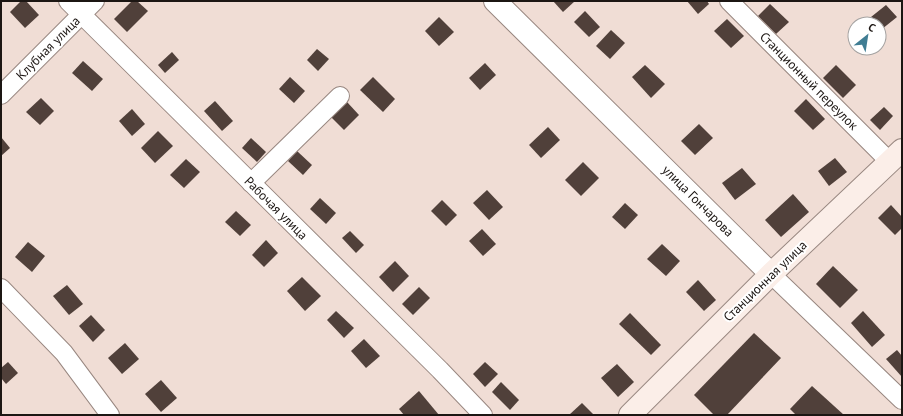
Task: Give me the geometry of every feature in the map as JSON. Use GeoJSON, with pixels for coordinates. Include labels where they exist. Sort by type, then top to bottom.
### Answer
{"type":"FeatureCollection","features":[{"type":"Feature","properties":{"kind":"main road","name":"Станционная улица"},"geometry":{"type":"LineString","coordinates":[[630,415],[772,274],[896,156]]}},
{"type":"Feature","properties":{"kind":"street","name":"Рабочая улица"},"geometry":{"type":"LineString","coordinates":[[68,1],[483,415]]}},
{"type":"Feature","properties":{"kind":"street","name":"Клубная улица"},"geometry":{"type":"LineString","coordinates":[[1,95],[96,1]]}},
{"type":"Feature","properties":{"kind":"street","name":"улица Гончарова"},"geometry":{"type":"LineString","coordinates":[[495,1],[902,400]]}},
{"type":"Feature","properties":{"kind":"street","name":"Станционный переулок"},"geometry":{"type":"LineString","coordinates":[[729,1],[896,156]]}},
{"type":"Feature","properties":{"kind":"street"},"geometry":{"type":"LineString","coordinates":[[251,183],[340,96]]}},
{"type":"Feature","properties":{"kind":"street"},"geometry":{"type":"LineString","coordinates":[[1,288],[64,353],[110,415]]}},
{"type":"Feature","properties":{"kind":"building"},"geometry":{"type":"Polygon","coordinates":[[[21,1],[26,1],[39,15],[25,28],[10,12],[21,1]]]}},
{"type":"Feature","properties":{"kind":"building"},"geometry":{"type":"Polygon","coordinates":[[[132,1],[137,1],[148,11],[127,32],[114,19],[132,1]]]}},
{"type":"Feature","properties":{"kind":"building"},"geometry":{"type":"Polygon","coordinates":[[[553,1],[575,1],[563,12],[553,1]]]}},
{"type":"Feature","properties":{"kind":"building"},"geometry":{"type":"Polygon","coordinates":[[[687,1],[707,1],[709,4],[698,14],[687,1]]]}},
{"type":"Feature","properties":{"kind":"building"},"geometry":{"type":"Polygon","coordinates":[[[770,4],[789,22],[776,34],[758,16],[770,4]]]}},
{"type":"Feature","properties":{"kind":"building"},"geometry":{"type":"Polygon","coordinates":[[[886,5],[897,17],[887,25],[887,16],[872,16],[886,5]]]}},
{"type":"Feature","properties":{"kind":"building"},"geometry":{"type":"Polygon","coordinates":[[[585,11],[600,27],[589,37],[574,22],[585,11]]]}},
{"type":"Feature","properties":{"kind":"building"},"geometry":{"type":"Polygon","coordinates":[[[439,17],[454,32],[439,46],[425,31],[439,17]]]}},
{"type":"Feature","properties":{"kind":"building"},"geometry":{"type":"Polygon","coordinates":[[[727,19],[744,36],[731,48],[714,31],[727,19]]]}},
{"type":"Feature","properties":{"kind":"building"},"geometry":{"type":"Polygon","coordinates":[[[611,30],[625,43],[610,59],[596,46],[611,30]]]}},
{"type":"Feature","properties":{"kind":"building"},"geometry":{"type":"Polygon","coordinates":[[[317,49],[329,59],[318,71],[307,60],[317,49]]]}},
{"type":"Feature","properties":{"kind":"building"},"geometry":{"type":"Polygon","coordinates":[[[172,52],[179,60],[165,73],[158,65],[172,52]]]}},
{"type":"Feature","properties":{"kind":"building"},"geometry":{"type":"Polygon","coordinates":[[[83,61],[103,79],[92,91],[72,73],[83,61]]]}},
{"type":"Feature","properties":{"kind":"building"},"geometry":{"type":"Polygon","coordinates":[[[485,63],[496,75],[480,90],[469,78],[485,63]]]}},
{"type":"Feature","properties":{"kind":"building"},"geometry":{"type":"Polygon","coordinates":[[[645,65],[665,84],[651,98],[632,77],[645,65]]]}},
{"type":"Feature","properties":{"kind":"building"},"geometry":{"type":"Polygon","coordinates":[[[836,65],[856,85],[843,98],[823,78],[836,65]]]}},
{"type":"Feature","properties":{"kind":"building"},"geometry":{"type":"Polygon","coordinates":[[[290,77],[305,91],[294,103],[279,89],[290,77]]]}},
{"type":"Feature","properties":{"kind":"building"},"geometry":{"type":"Polygon","coordinates":[[[373,77],[395,99],[383,112],[360,90],[373,77]]]}},
{"type":"Feature","properties":{"kind":"building"},"geometry":{"type":"Polygon","coordinates":[[[41,98],[54,111],[40,125],[26,112],[41,98]]]}},
{"type":"Feature","properties":{"kind":"building"},"geometry":{"type":"Polygon","coordinates":[[[806,99],[825,119],[813,130],[794,111],[806,99]]]}},
{"type":"Feature","properties":{"kind":"building"},"geometry":{"type":"Polygon","coordinates":[[[215,101],[233,121],[222,131],[204,111],[215,101]]]}},
{"type":"Feature","properties":{"kind":"building"},"geometry":{"type":"Polygon","coordinates":[[[347,102],[359,115],[344,130],[331,117],[347,102]]]}},
{"type":"Feature","properties":{"kind":"building"},"geometry":{"type":"Polygon","coordinates":[[[884,107],[893,116],[880,130],[870,120],[884,107]]]}},
{"type":"Feature","properties":{"kind":"building"},"geometry":{"type":"Polygon","coordinates":[[[132,109],[145,124],[132,136],[119,121],[132,109]]]}},
{"type":"Feature","properties":{"kind":"building"},"geometry":{"type":"Polygon","coordinates":[[[699,124],[713,138],[695,155],[681,141],[699,124]]]}},
{"type":"Feature","properties":{"kind":"building"},"geometry":{"type":"Polygon","coordinates":[[[548,127],[560,140],[541,158],[529,145],[548,127]]]}},
{"type":"Feature","properties":{"kind":"building"},"geometry":{"type":"Polygon","coordinates":[[[158,131],[173,146],[155,163],[141,148],[158,131]]]}},
{"type":"Feature","properties":{"kind":"building"},"geometry":{"type":"Polygon","coordinates":[[[1,137],[10,148],[1,156],[1,137]]]}},
{"type":"Feature","properties":{"kind":"building"},"geometry":{"type":"Polygon","coordinates":[[[251,138],[266,152],[257,162],[242,148],[251,138]]]}},
{"type":"Feature","properties":{"kind":"building"},"geometry":{"type":"Polygon","coordinates":[[[297,151],[312,165],[303,175],[288,161],[297,151]]]}},
{"type":"Feature","properties":{"kind":"building"},"geometry":{"type":"Polygon","coordinates":[[[835,158],[847,172],[829,186],[818,171],[835,158]]]}},
{"type":"Feature","properties":{"kind":"building"},"geometry":{"type":"Polygon","coordinates":[[[186,159],[200,172],[184,188],[170,175],[186,159]]]}},
{"type":"Feature","properties":{"kind":"building"},"geometry":{"type":"Polygon","coordinates":[[[583,162],[599,178],[581,196],[565,180],[583,162]]]}},
{"type":"Feature","properties":{"kind":"building"},"geometry":{"type":"Polygon","coordinates":[[[742,168],[756,184],[735,200],[722,183],[742,168]]]}},
{"type":"Feature","properties":{"kind":"building"},"geometry":{"type":"Polygon","coordinates":[[[487,190],[503,207],[489,220],[473,203],[487,190]]]}},
{"type":"Feature","properties":{"kind":"building"},"geometry":{"type":"Polygon","coordinates":[[[793,194],[809,212],[781,237],[765,220],[793,194]]]}},
{"type":"Feature","properties":{"kind":"building"},"geometry":{"type":"Polygon","coordinates":[[[320,198],[336,213],[326,224],[310,209],[320,198]]]}},
{"type":"Feature","properties":{"kind":"building"},"geometry":{"type":"Polygon","coordinates":[[[442,200],[457,215],[446,226],[431,211],[442,200]]]}},
{"type":"Feature","properties":{"kind":"building"},"geometry":{"type":"Polygon","coordinates":[[[625,203],[638,215],[625,229],[612,217],[625,203]]]}},
{"type":"Feature","properties":{"kind":"building"},"geometry":{"type":"Polygon","coordinates":[[[891,205],[902,217],[902,228],[895,235],[878,218],[891,205]]]}},
{"type":"Feature","properties":{"kind":"building"},"geometry":{"type":"Polygon","coordinates":[[[236,211],[251,225],[240,236],[225,222],[236,211]]]}},
{"type":"Feature","properties":{"kind":"building"},"geometry":{"type":"Polygon","coordinates":[[[482,229],[496,244],[483,256],[469,241],[482,229]]]}},
{"type":"Feature","properties":{"kind":"building"},"geometry":{"type":"Polygon","coordinates":[[[350,231],[364,245],[356,253],[342,238],[350,231]]]}},
{"type":"Feature","properties":{"kind":"building"},"geometry":{"type":"Polygon","coordinates":[[[266,240],[278,253],[264,267],[252,255],[266,240]]]}},
{"type":"Feature","properties":{"kind":"building"},"geometry":{"type":"Polygon","coordinates":[[[28,242],[45,256],[32,272],[15,257],[28,242]]]}},
{"type":"Feature","properties":{"kind":"building"},"geometry":{"type":"Polygon","coordinates":[[[662,244],[680,261],[666,276],[647,259],[662,244]]]}},
{"type":"Feature","properties":{"kind":"building"},"geometry":{"type":"Polygon","coordinates":[[[395,261],[409,276],[393,292],[379,277],[395,261]]]}},
{"type":"Feature","properties":{"kind":"building"},"geometry":{"type":"Polygon","coordinates":[[[833,266],[858,290],[840,308],[816,284],[833,266]]]}},
{"type":"Feature","properties":{"kind":"building"},"geometry":{"type":"Polygon","coordinates":[[[302,277],[321,296],[305,311],[287,291],[302,277]]]}},
{"type":"Feature","properties":{"kind":"building"},"geometry":{"type":"Polygon","coordinates":[[[698,280],[716,300],[704,311],[686,292],[698,280]]]}},
{"type":"Feature","properties":{"kind":"building"},"geometry":{"type":"Polygon","coordinates":[[[67,285],[83,304],[69,315],[53,296],[67,285]]]}},
{"type":"Feature","properties":{"kind":"building"},"geometry":{"type":"Polygon","coordinates":[[[419,287],[430,298],[413,315],[402,304],[419,287]]]}},
{"type":"Feature","properties":{"kind":"building"},"geometry":{"type":"Polygon","coordinates":[[[336,311],[354,328],[344,338],[327,320],[336,311]]]}},
{"type":"Feature","properties":{"kind":"building"},"geometry":{"type":"Polygon","coordinates":[[[863,311],[885,335],[872,347],[851,323],[863,311]]]}},
{"type":"Feature","properties":{"kind":"building"},"geometry":{"type":"Polygon","coordinates":[[[630,313],[661,345],[651,355],[619,324],[630,313]]]}},
{"type":"Feature","properties":{"kind":"building"},"geometry":{"type":"Polygon","coordinates":[[[91,315],[105,330],[93,342],[79,326],[91,315]]]}},
{"type":"Feature","properties":{"kind":"building"},"geometry":{"type":"Polygon","coordinates":[[[754,333],[781,358],[727,415],[714,415],[694,395],[754,333]]]}},
{"type":"Feature","properties":{"kind":"building"},"geometry":{"type":"Polygon","coordinates":[[[364,339],[380,356],[366,368],[351,351],[364,339]]]}},
{"type":"Feature","properties":{"kind":"building"},"geometry":{"type":"Polygon","coordinates":[[[125,343],[139,359],[122,374],[108,358],[125,343]]]}},
{"type":"Feature","properties":{"kind":"building"},"geometry":{"type":"Polygon","coordinates":[[[897,350],[902,356],[902,377],[886,359],[897,350]]]}},
{"type":"Feature","properties":{"kind":"building"},"geometry":{"type":"Polygon","coordinates":[[[8,362],[18,373],[6,384],[1,378],[1,368],[8,362]]]}},
{"type":"Feature","properties":{"kind":"building"},"geometry":{"type":"Polygon","coordinates":[[[485,362],[498,374],[485,387],[473,374],[485,362]]]}},
{"type":"Feature","properties":{"kind":"building"},"geometry":{"type":"Polygon","coordinates":[[[617,364],[634,382],[618,397],[601,378],[617,364]]]}},
{"type":"Feature","properties":{"kind":"building"},"geometry":{"type":"Polygon","coordinates":[[[161,380],[177,398],[161,412],[145,394],[161,380]]]}},
{"type":"Feature","properties":{"kind":"building"},"geometry":{"type":"Polygon","coordinates":[[[501,382],[519,400],[510,410],[492,392],[501,382]]]}},
{"type":"Feature","properties":{"kind":"building"},"geometry":{"type":"Polygon","coordinates":[[[812,386],[844,415],[796,415],[790,409],[812,386]]]}},
{"type":"Feature","properties":{"kind":"building"},"geometry":{"type":"Polygon","coordinates":[[[419,391],[439,415],[404,415],[399,409],[419,391]]]}},
{"type":"Feature","properties":{"kind":"building"},"geometry":{"type":"Polygon","coordinates":[[[582,403],[594,415],[569,415],[582,403]]]}}]}
